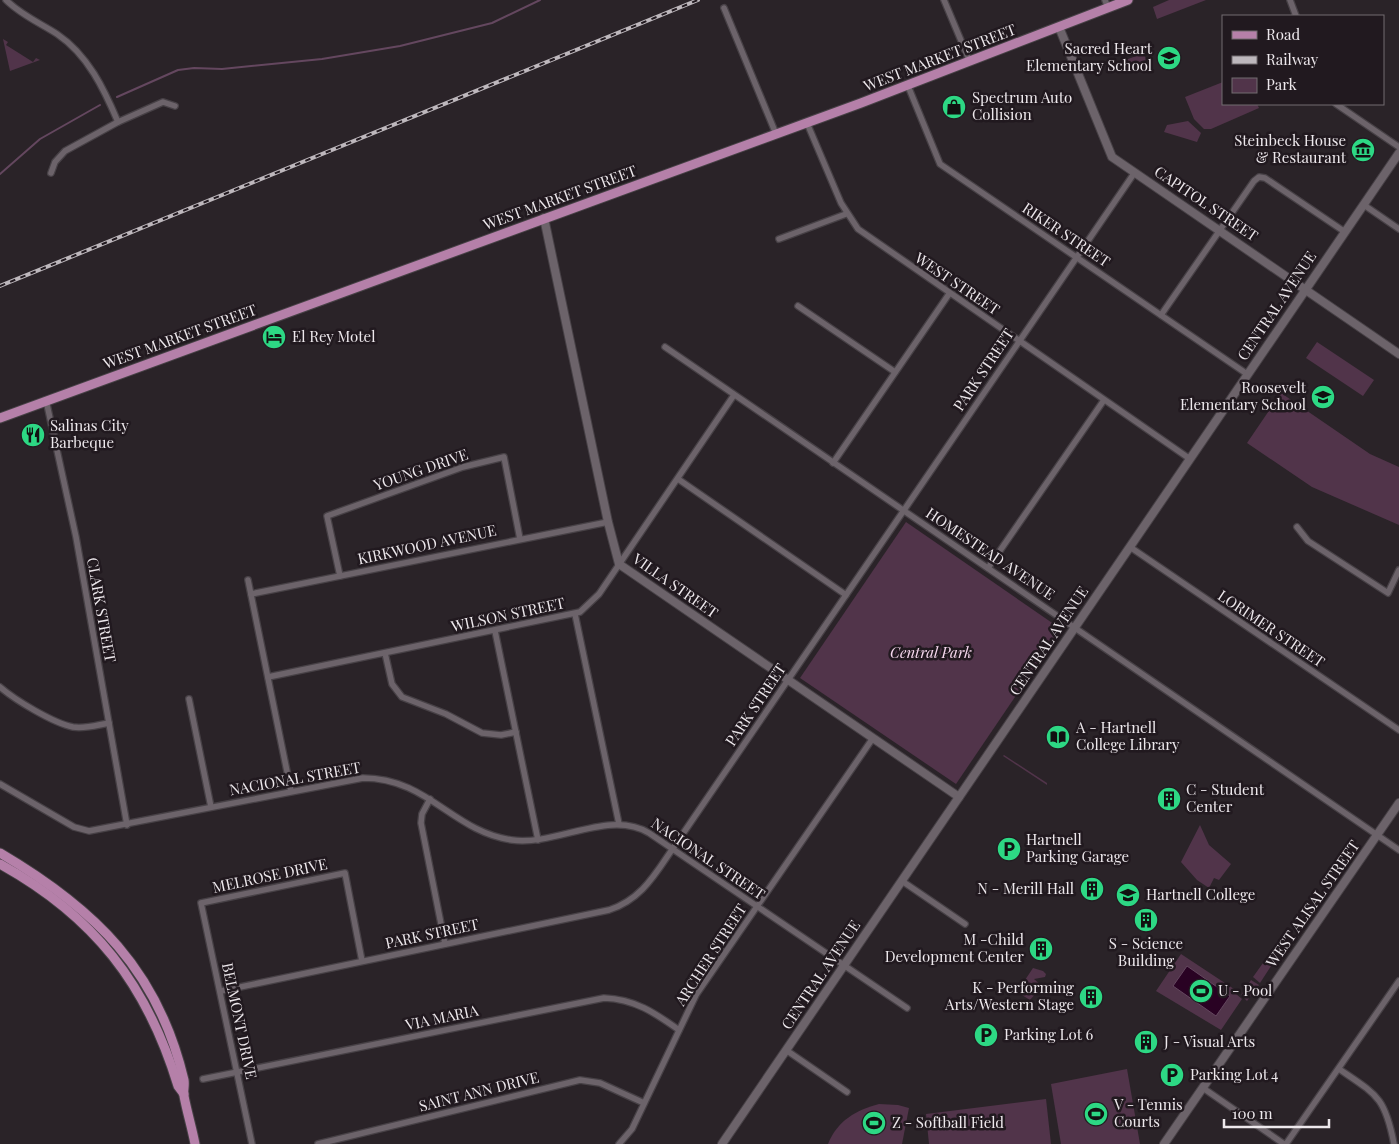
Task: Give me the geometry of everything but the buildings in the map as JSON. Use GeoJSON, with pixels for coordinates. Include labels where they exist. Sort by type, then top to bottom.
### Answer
{"type":"FeatureCollection","features":[{"type":"Feature","properties":{"kind":"main road","name":"WEST MARKET STREET"},"geometry":{"type":"LineString","coordinates":[[0,418],[908,86],[1059,27],[1106,4],[1128,0]]}},
{"type":"Feature","properties":{"kind":"main road"},"geometry":{"type":"LineString","coordinates":[[0,854],[67,896],[107,934],[133,966],[163,1018],[180,1066],[185,1084],[184,1094],[195,1144]]}},
{"type":"Feature","properties":{"kind":"main road"},"geometry":{"type":"LineString","coordinates":[[0,864],[61,903],[89,927],[126,971],[152,1016],[178,1086],[184,1094]]}},
{"type":"Feature","properties":{"kind":"street"},"geometry":{"type":"LineString","coordinates":[[6,0],[20,13],[57,34],[76,50],[97,78],[118,122]]}},
{"type":"Feature","properties":{"kind":"street"},"geometry":{"type":"LineString","coordinates":[[944,0],[970,62]]}},
{"type":"Feature","properties":{"kind":"street"},"geometry":{"type":"LineString","coordinates":[[1290,0],[1296,15]]}},
{"type":"Feature","properties":{"kind":"street"},"geometry":{"type":"LineString","coordinates":[[724,8],[776,134]]}},
{"type":"Feature","properties":{"kind":"street","name":"CAPITOL STREET"},"geometry":{"type":"LineString","coordinates":[[1059,27],[1112,157],[1399,354]]}},
{"type":"Feature","properties":{"kind":"street","name":"RIKER STREET"},"geometry":{"type":"LineString","coordinates":[[908,86],[940,164],[1247,374]]}},
{"type":"Feature","properties":{"kind":"street"},"geometry":{"type":"LineString","coordinates":[[51,173],[55,162],[65,151],[118,122],[163,102],[175,106]]}},
{"type":"Feature","properties":{"kind":"street"},"geometry":{"type":"LineString","coordinates":[[1337,105],[1399,147]]}},
{"type":"Feature","properties":{"kind":"street","name":"WEST STREET"},"geometry":{"type":"LineString","coordinates":[[807,123],[846,214],[868,237],[1190,459]]}},
{"type":"Feature","properties":{"kind":"street","name":"CENTRAL AVENUE"},"geometry":{"type":"LineString","coordinates":[[722,1144],[1399,153]]}},
{"type":"Feature","properties":{"kind":"street","name":"PARK STREET"},"geometry":{"type":"LineString","coordinates":[[220,991],[616,908],[629,902],[644,890],[1135,172]]}},
{"type":"Feature","properties":{"kind":"street"},"geometry":{"type":"LineString","coordinates":[[1161,315],[1254,181],[1259,177],[1265,178],[1345,232]]}},
{"type":"Feature","properties":{"kind":"street"},"geometry":{"type":"LineString","coordinates":[[1364,205],[1399,228]]}},
{"type":"Feature","properties":{"kind":"street"},"geometry":{"type":"LineString","coordinates":[[779,239],[846,214]]}},
{"type":"Feature","properties":{"kind":"street","name":"VILLA STREET"},"geometry":{"type":"LineString","coordinates":[[544,218],[608,522],[619,564],[959,797]]}},
{"type":"Feature","properties":{"kind":"street"},"geometry":{"type":"LineString","coordinates":[[833,463],[949,294]]}},
{"type":"Feature","properties":{"kind":"street"},"geometry":{"type":"LineString","coordinates":[[798,306],[895,372]]}},
{"type":"Feature","properties":{"kind":"street","name":"HOMESTEAD AVENUE"},"geometry":{"type":"LineString","coordinates":[[665,347],[1399,850]]}},
{"type":"Feature","properties":{"kind":"street","name":"WILSON STREET"},"geometry":{"type":"LineString","coordinates":[[268,676],[575,614],[594,600],[734,395]]}},
{"type":"Feature","properties":{"kind":"street","name":"CLARK STREET"},"geometry":{"type":"LineString","coordinates":[[46,400],[76,537],[126,825]]}},
{"type":"Feature","properties":{"kind":"street"},"geometry":{"type":"LineString","coordinates":[[988,568],[1104,400]]}},
{"type":"Feature","properties":{"kind":"street","name":"YOUNG DRIVE"},"geometry":{"type":"LineString","coordinates":[[340,576],[327,516],[463,467],[504,457],[520,539]]}},
{"type":"Feature","properties":{"kind":"street"},"geometry":{"type":"LineString","coordinates":[[678,479],[846,595]]}},
{"type":"Feature","properties":{"kind":"street","name":"KIRKWOOD AVENUE"},"geometry":{"type":"LineString","coordinates":[[251,594],[608,522]]}},
{"type":"Feature","properties":{"kind":"street"},"geometry":{"type":"LineString","coordinates":[[1297,527],[1308,541],[1388,593],[1399,570]]}},
{"type":"Feature","properties":{"kind":"street","name":"LORIMER STREET"},"geometry":{"type":"LineString","coordinates":[[1130,548],[1399,730]]}},
{"type":"Feature","properties":{"kind":"street"},"geometry":{"type":"LineString","coordinates":[[248,580],[291,791]]}},
{"type":"Feature","properties":{"kind":"street"},"geometry":{"type":"LineString","coordinates":[[575,614],[619,824]]}},
{"type":"Feature","properties":{"kind":"street"},"geometry":{"type":"LineString","coordinates":[[495,631],[538,840]]}},
{"type":"Feature","properties":{"kind":"street"},"geometry":{"type":"LineString","coordinates":[[385,653],[392,684],[402,697],[446,714],[482,733],[501,735],[516,732]]}},
{"type":"Feature","properties":{"kind":"street"},"geometry":{"type":"LineString","coordinates":[[0,687],[16,698],[67,725],[86,727],[109,723]]}},
{"type":"Feature","properties":{"kind":"street"},"geometry":{"type":"LineString","coordinates":[[189,699],[211,807]]}},
{"type":"Feature","properties":{"kind":"street","name":"ARCHER STREET"},"geometry":{"type":"LineString","coordinates":[[619,1144],[632,1129],[679,1030],[700,991],[873,738]]}},
{"type":"Feature","properties":{"kind":"street","name":"NACIONAL STREET"},"geometry":{"type":"LineString","coordinates":[[0,784],[80,829],[96,830],[126,825],[350,779],[370,778],[401,784],[488,834],[518,841],[538,840],[619,824],[644,829],[907,1008]]}},
{"type":"Feature","properties":{"kind":"street"},"geometry":{"type":"LineString","coordinates":[[430,799],[422,814],[420,823],[446,944]]}},
{"type":"Feature","properties":{"kind":"street","name":"WEST ALISAL STREET"},"geometry":{"type":"LineString","coordinates":[[1164,1144],[1399,804]]}},
{"type":"Feature","properties":{"kind":"street","name":"MELROSE DRIVE"},"geometry":{"type":"LineString","coordinates":[[201,903],[344,873],[362,961]]}},
{"type":"Feature","properties":{"kind":"street"},"geometry":{"type":"LineString","coordinates":[[902,881],[965,924]]}},
{"type":"Feature","properties":{"kind":"street","name":"BELMONT DRIVE"},"geometry":{"type":"LineString","coordinates":[[201,903],[252,1144]]}},
{"type":"Feature","properties":{"kind":"street"},"geometry":{"type":"LineString","coordinates":[[1204,1088],[1285,1144],[1399,981]]}},
{"type":"Feature","properties":{"kind":"street","name":"VIA MARIA"},"geometry":{"type":"LineString","coordinates":[[203,1079],[604,998],[625,1000],[641,1006],[679,1030]]}},
{"type":"Feature","properties":{"kind":"street"},"geometry":{"type":"LineString","coordinates":[[786,1050],[847,1092]]}},
{"type":"Feature","properties":{"kind":"street"},"geometry":{"type":"LineString","coordinates":[[1339,1069],[1378,1098],[1388,1114],[1394,1144]]}},
{"type":"Feature","properties":{"kind":"street","name":"SAINT ANN DRIVE"},"geometry":{"type":"LineString","coordinates":[[318,1144],[580,1080],[600,1083],[644,1103]]}},
{"type":"Feature","properties":{"kind":"green space"},"geometry":{"type":"Polygon","coordinates":[[[1169,0],[1206,0],[1157,19],[1153,7],[1169,0]]]}},
{"type":"Feature","properties":{"kind":"green space"},"geometry":{"type":"Polygon","coordinates":[[[3,39],[8,42],[6,45],[33,62],[36,58],[40,60],[10,71],[3,39]]]}},
{"type":"Feature","properties":{"kind":"green space"},"geometry":{"type":"Polygon","coordinates":[[[1144,53],[1146,60],[1125,68],[1123,61],[1144,53]]]}},
{"type":"Feature","properties":{"kind":"green space"},"geometry":{"type":"Polygon","coordinates":[[[1222,82],[1222,105],[1258,105],[1259,108],[1211,129],[1204,129],[1194,119],[1185,97],[1222,82]]]}},
{"type":"Feature","properties":{"kind":"green space"},"geometry":{"type":"Polygon","coordinates":[[[1188,121],[1201,133],[1197,142],[1164,132],[1167,125],[1188,121]]]}},
{"type":"Feature","properties":{"kind":"green space"},"geometry":{"type":"Polygon","coordinates":[[[1317,342],[1374,380],[1363,396],[1306,358],[1317,342]]]}},
{"type":"Feature","properties":{"kind":"green space"},"geometry":{"type":"Polygon","coordinates":[[[1281,393],[1370,454],[1399,467],[1399,525],[1312,487],[1247,443],[1281,393]]]}},
{"type":"Feature","properties":{"kind":"green space","name":"Central Park"},"geometry":{"type":"Polygon","coordinates":[[[906,522],[1061,629],[956,784],[800,678],[906,522]]]}},
{"type":"Feature","properties":{"kind":"green space"},"geometry":{"type":"Polygon","coordinates":[[[1003,756],[1047,783],[1047,785],[1003,756]]]}},
{"type":"Feature","properties":{"kind":"green space"},"geometry":{"type":"Polygon","coordinates":[[[1200,825],[1209,845],[1231,864],[1219,880],[1214,878],[1209,888],[1197,880],[1181,862],[1200,825]]]}},
{"type":"Feature","properties":{"kind":"green space"},"geometry":{"type":"Polygon","coordinates":[[[1181,954],[1237,991],[1236,994],[1242,999],[1221,1030],[1156,991],[1181,954]]]}},
{"type":"Feature","properties":{"kind":"green space"},"geometry":{"type":"Polygon","coordinates":[[[1268,956],[1275,960],[1260,983],[1253,977],[1268,956]]]}},
{"type":"Feature","properties":{"kind":"green space"},"geometry":{"type":"Polygon","coordinates":[[[1033,968],[1046,974],[1045,977],[1034,979],[1042,986],[1030,1000],[1017,992],[1033,968]]]}},
{"type":"Feature","properties":{"kind":"green space"},"geometry":{"type":"Polygon","coordinates":[[[1251,980],[1259,985],[1247,1001],[1241,995],[1251,980]]]}},
{"type":"Feature","properties":{"kind":"green space","name":"V - Tennis Courts"},"geometry":{"type":"Polygon","coordinates":[[[1127,1069],[1140,1144],[1061,1144],[1051,1084],[1127,1069]]]}},
{"type":"Feature","properties":{"kind":"green space"},"geometry":{"type":"Polygon","coordinates":[[[1046,1099],[1051,1144],[929,1144],[926,1114],[1046,1099]]]}},
{"type":"Feature","properties":{"kind":"green space","name":"Z - Softball Field"},"geometry":{"type":"Polygon","coordinates":[[[879,1104],[898,1105],[909,1108],[902,1144],[828,1144],[837,1129],[848,1118],[855,1113],[879,1104]]]}},
{"type":"Feature","properties":{"kind":"shaded area","name":"U - Pool"},"geometry":{"type":"Polygon","coordinates":[[[1187,966],[1230,996],[1216,1016],[1173,986],[1187,966]]]}},
{"type":"Feature","properties":{"kind":"waterway"},"geometry":{"type":"LineString","coordinates":[[117,97],[178,70],[194,68],[222,69],[322,59],[400,46],[492,23],[540,0]]}},
{"type":"Feature","properties":{"kind":"waterway"},"geometry":{"type":"LineString","coordinates":[[0,174],[40,139],[100,105]]}},
{"type":"Feature","properties":{"kind":"railway"},"geometry":{"type":"LineString","coordinates":[[0,286],[698,0]]}},
{"type":"Feature","properties":{"kind":"place","name":"Sacred Heart Elementary School"},"geometry":{"type":"Point","coordinates":[1169,58]}},
{"type":"Feature","properties":{"kind":"place","name":"Spectrum Auto Collision"},"geometry":{"type":"Point","coordinates":[954,107]}},
{"type":"Feature","properties":{"kind":"place","name":"Steinbeck House & Restaurant"},"geometry":{"type":"Point","coordinates":[1363,150]}},
{"type":"Feature","properties":{"kind":"place","name":"El Rey Motel"},"geometry":{"type":"Point","coordinates":[274,337]}},
{"type":"Feature","properties":{"kind":"place","name":"Roosevelt Elementary School"},"geometry":{"type":"Point","coordinates":[1323,397]}},
{"type":"Feature","properties":{"kind":"place","name":"Salinas City Barbeque"},"geometry":{"type":"Point","coordinates":[33,435]}},
{"type":"Feature","properties":{"kind":"place","name":"A - Hartnell College Library"},"geometry":{"type":"Point","coordinates":[1058,737]}},
{"type":"Feature","properties":{"kind":"place","name":"C - Student Center"},"geometry":{"type":"Point","coordinates":[1169,799]}},
{"type":"Feature","properties":{"kind":"place","name":"Hartnell Parking Garage"},"geometry":{"type":"Point","coordinates":[1009,849]}},
{"type":"Feature","properties":{"kind":"place","name":"N - Merill Hall"},"geometry":{"type":"Point","coordinates":[1092,889]}},
{"type":"Feature","properties":{"kind":"place","name":"Hartnell College"},"geometry":{"type":"Point","coordinates":[1128,895]}},
{"type":"Feature","properties":{"kind":"place","name":"S - Science Building"},"geometry":{"type":"Point","coordinates":[1146,920]}},
{"type":"Feature","properties":{"kind":"place","name":"M -Child Development Center"},"geometry":{"type":"Point","coordinates":[1041,949]}},
{"type":"Feature","properties":{"kind":"place","name":"U - Pool"},"geometry":{"type":"Point","coordinates":[1201,991]}},
{"type":"Feature","properties":{"kind":"place","name":"K - Performing Arts/Western Stage"},"geometry":{"type":"Point","coordinates":[1091,997]}},
{"type":"Feature","properties":{"kind":"place","name":"Parking Lot 6"},"geometry":{"type":"Point","coordinates":[986,1035]}},
{"type":"Feature","properties":{"kind":"place","name":"J - Visual Arts"},"geometry":{"type":"Point","coordinates":[1146,1042]}},
{"type":"Feature","properties":{"kind":"place","name":"Parking Lot 4"},"geometry":{"type":"Point","coordinates":[1172,1075]}},
{"type":"Feature","properties":{"kind":"place","name":"V - Tennis Courts"},"geometry":{"type":"Point","coordinates":[1096,1114]}},
{"type":"Feature","properties":{"kind":"place","name":"Z - Softball Field"},"geometry":{"type":"Point","coordinates":[874,1123]}}]}
